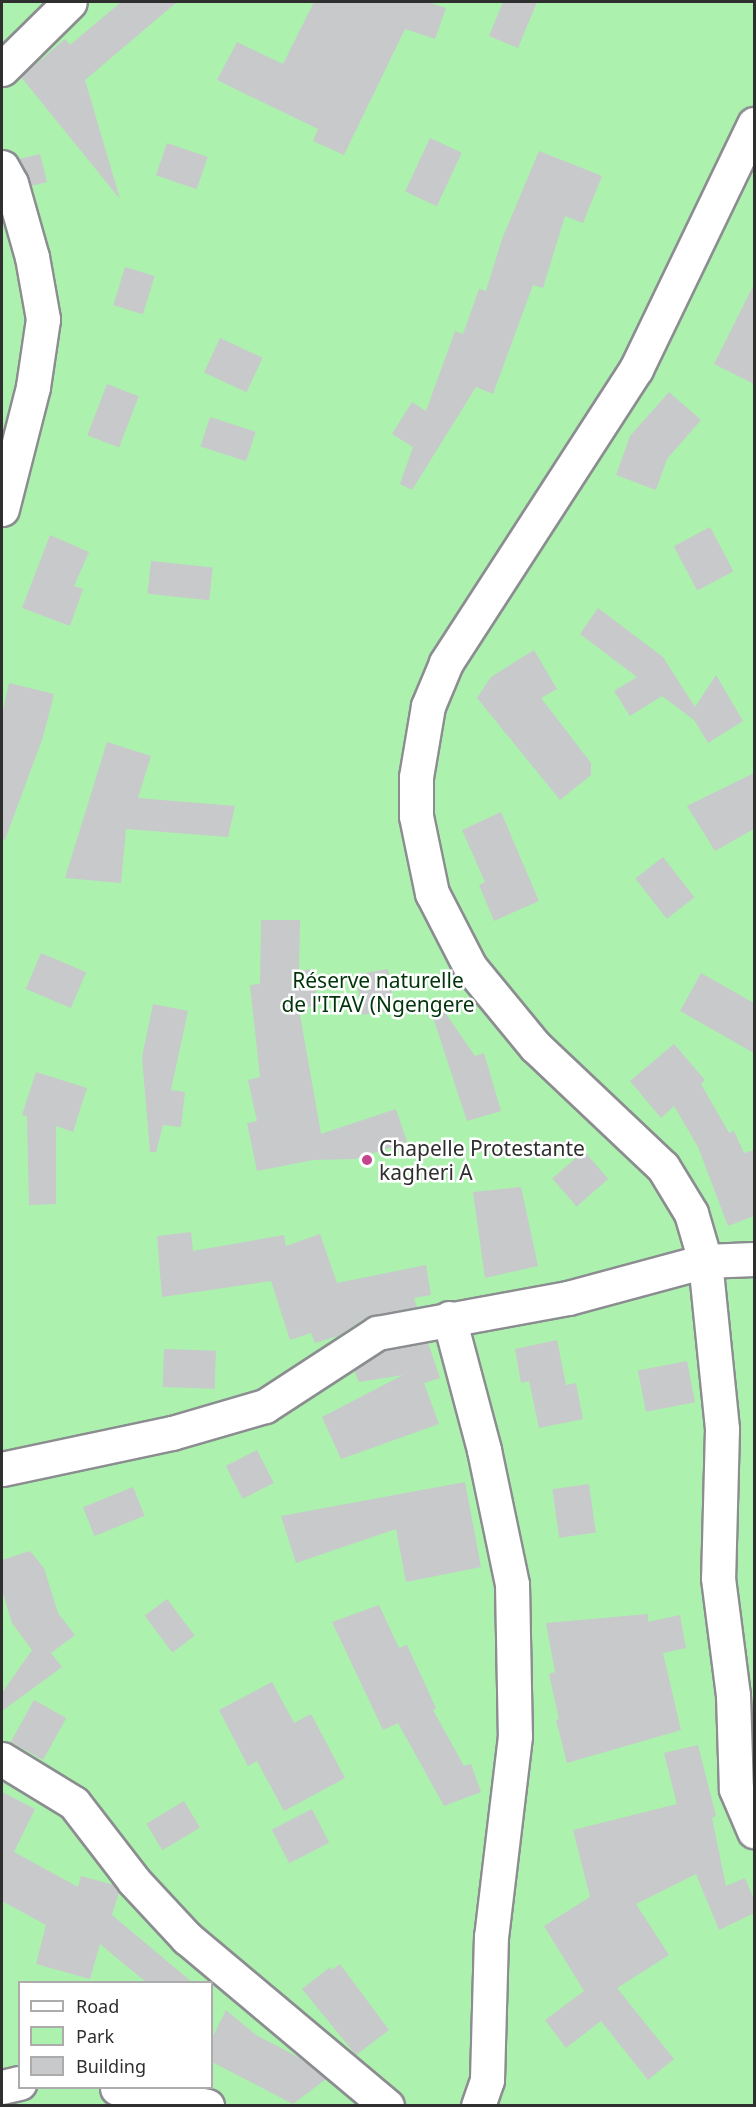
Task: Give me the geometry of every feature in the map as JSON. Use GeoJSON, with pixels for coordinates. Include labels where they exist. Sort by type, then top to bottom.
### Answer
{"type":"FeatureCollection","features":[{"type":"Feature","properties":{"kind":"street"},"geometry":{"type":"LineString","coordinates":[[2,69],[70,2]]}},
{"type":"Feature","properties":{"kind":"street"},"geometry":{"type":"LineString","coordinates":[[754,124],[636,369],[446,663],[428,706],[416,777],[416,816],[432,893],[470,967],[535,1046],[663,1167],[691,1214],[705,1261],[722,1429],[717,1578],[733,1695],[736,1789],[754,1831]]}},
{"type":"Feature","properties":{"kind":"street"},"geometry":{"type":"LineString","coordinates":[[2,167],[11,183],[32,257],[43,319],[33,387],[2,509]]}},
{"type":"Feature","properties":{"kind":"street"},"geometry":{"type":"LineString","coordinates":[[2,1469],[172,1434],[265,1406],[377,1333],[568,1298],[705,1261],[754,1259]]}},
{"type":"Feature","properties":{"kind":"street"},"geometry":{"type":"LineString","coordinates":[[449,1318],[484,1450],[512,1584],[515,1736],[491,1936],[487,2080],[478,2106]]}},
{"type":"Feature","properties":{"kind":"street"},"geometry":{"type":"LineString","coordinates":[[2,1759],[74,1803],[134,1881],[187,1938],[387,2106]]}},
{"type":"Feature","properties":{"kind":"street"},"geometry":{"type":"LineString","coordinates":[[2,2087],[18,2083]]}},
{"type":"Feature","properties":{"kind":"street"},"geometry":{"type":"LineString","coordinates":[[122,2089],[207,2106]]}},
{"type":"Feature","properties":{"kind":"green space","name":"Réserve naturelle de l'ITAV (Ngengere"},"geometry":{"type":"Polygon","coordinates":[[[2,2],[754,2],[754,2105],[2,2106],[2,2]]]}},
{"type":"Feature","properties":{"kind":"building"},"geometry":{"type":"Polygon","coordinates":[[[121,2],[177,2],[85,80],[120,199],[21,77],[65,39],[70,45],[121,2]]]}},
{"type":"Feature","properties":{"kind":"building"},"geometry":{"type":"Polygon","coordinates":[[[314,2],[428,2],[446,8],[435,39],[405,29],[344,155],[313,141],[318,129],[217,80],[237,42],[283,64],[314,2]]]}},
{"type":"Feature","properties":{"kind":"building"},"geometry":{"type":"Polygon","coordinates":[[[503,2],[537,2],[518,48],[489,36],[503,2]]]}},
{"type":"Feature","properties":{"kind":"building"},"geometry":{"type":"Polygon","coordinates":[[[430,138],[462,153],[437,206],[405,191],[430,138]]]}},
{"type":"Feature","properties":{"kind":"building"},"geometry":{"type":"Polygon","coordinates":[[[167,143],[208,157],[197,189],[156,175],[167,143]]]}},
{"type":"Feature","properties":{"kind":"building"},"geometry":{"type":"Polygon","coordinates":[[[539,151],[602,176],[583,223],[565,216],[543,288],[533,285],[493,394],[476,387],[412,490],[400,484],[413,447],[392,434],[412,402],[426,411],[455,331],[463,334],[479,289],[486,291],[502,239],[539,151]]]}},
{"type":"Feature","properties":{"kind":"building"},"geometry":{"type":"Polygon","coordinates":[[[40,154],[47,182],[31,186],[19,159],[40,154]]]}},
{"type":"Feature","properties":{"kind":"building"},"geometry":{"type":"Polygon","coordinates":[[[125,267],[155,276],[143,314],[113,305],[125,267]]]}},
{"type":"Feature","properties":{"kind":"building"},"geometry":{"type":"Polygon","coordinates":[[[754,284],[754,384],[714,364],[754,284]]]}},
{"type":"Feature","properties":{"kind":"building"},"geometry":{"type":"Polygon","coordinates":[[[220,338],[263,358],[247,392],[204,372],[220,338]]]}},
{"type":"Feature","properties":{"kind":"building"},"geometry":{"type":"Polygon","coordinates":[[[107,384],[139,396],[119,448],[87,435],[107,384]]]}},
{"type":"Feature","properties":{"kind":"building"},"geometry":{"type":"Polygon","coordinates":[[[669,392],[701,420],[667,459],[656,490],[616,475],[630,436],[669,392]]]}},
{"type":"Feature","properties":{"kind":"building"},"geometry":{"type":"Polygon","coordinates":[[[210,417],[256,432],[246,461],[200,446],[210,417]]]}},
{"type":"Feature","properties":{"kind":"building"},"geometry":{"type":"Polygon","coordinates":[[[710,527],[733,571],[697,590],[674,546],[710,527]]]}},
{"type":"Feature","properties":{"kind":"building"},"geometry":{"type":"Polygon","coordinates":[[[50,535],[89,552],[74,586],[83,589],[70,626],[22,608],[50,535]]]}},
{"type":"Feature","properties":{"kind":"building"},"geometry":{"type":"Polygon","coordinates":[[[151,561],[213,567],[209,600],[148,594],[151,561]]]}},
{"type":"Feature","properties":{"kind":"building"},"geometry":{"type":"Polygon","coordinates":[[[598,608],[663,657],[695,707],[716,675],[743,721],[708,743],[694,720],[662,696],[630,716],[614,691],[637,677],[580,634],[598,608]]]}},
{"type":"Feature","properties":{"kind":"building"},"geometry":{"type":"Polygon","coordinates":[[[534,650],[557,689],[541,698],[591,763],[591,775],[560,800],[477,698],[491,677],[534,650]]]}},
{"type":"Feature","properties":{"kind":"building"},"geometry":{"type":"Polygon","coordinates":[[[9,683],[54,694],[43,737],[5,840],[2,839],[2,715],[9,683]]]}},
{"type":"Feature","properties":{"kind":"building"},"geometry":{"type":"Polygon","coordinates":[[[107,742],[151,756],[138,798],[235,806],[228,837],[126,829],[121,883],[65,878],[107,742]]]}},
{"type":"Feature","properties":{"kind":"building"},"geometry":{"type":"Polygon","coordinates":[[[754,773],[754,829],[715,851],[687,806],[754,773]]]}},
{"type":"Feature","properties":{"kind":"building"},"geometry":{"type":"Polygon","coordinates":[[[501,812],[539,901],[494,921],[479,885],[485,882],[462,830],[501,812]]]}},
{"type":"Feature","properties":{"kind":"building"},"geometry":{"type":"Polygon","coordinates":[[[663,857],[694,897],[667,919],[635,879],[663,857]]]}},
{"type":"Feature","properties":{"kind":"building"},"geometry":{"type":"Polygon","coordinates":[[[261,920],[300,920],[299,971],[312,969],[318,1005],[299,1009],[321,1134],[396,1109],[407,1142],[355,1159],[313,1160],[257,1171],[247,1123],[257,1121],[248,1080],[260,1077],[250,985],[260,984],[261,920]]]}},
{"type":"Feature","properties":{"kind":"building"},"geometry":{"type":"Polygon","coordinates":[[[41,953],[86,972],[71,1008],[26,989],[41,953]]]}},
{"type":"Feature","properties":{"kind":"building"},"geometry":{"type":"Polygon","coordinates":[[[388,969],[395,1009],[363,1015],[356,975],[388,969]]]}},
{"type":"Feature","properties":{"kind":"building"},"geometry":{"type":"Polygon","coordinates":[[[701,973],[754,1003],[754,1053],[680,1011],[701,973]]]}},
{"type":"Feature","properties":{"kind":"building"},"geometry":{"type":"Polygon","coordinates":[[[435,998],[475,1056],[484,1053],[501,1111],[467,1121],[428,1002],[435,998]]]}},
{"type":"Feature","properties":{"kind":"building"},"geometry":{"type":"Polygon","coordinates":[[[153,1004],[188,1011],[171,1090],[185,1092],[181,1127],[163,1125],[156,1152],[150,1152],[142,1057],[153,1004]]]}},
{"type":"Feature","properties":{"kind":"building"},"geometry":{"type":"Polygon","coordinates":[[[674,1044],[705,1080],[701,1084],[729,1133],[734,1131],[744,1153],[754,1150],[754,1216],[728,1226],[698,1147],[674,1106],[661,1118],[630,1081],[674,1044]]]}},
{"type":"Feature","properties":{"kind":"building"},"geometry":{"type":"Polygon","coordinates":[[[36,1072],[87,1088],[73,1132],[56,1126],[56,1204],[29,1205],[27,1116],[22,1115],[36,1072]]]}},
{"type":"Feature","properties":{"kind":"building"},"geometry":{"type":"Polygon","coordinates":[[[584,1151],[608,1179],[577,1206],[552,1179],[584,1151]]]}},
{"type":"Feature","properties":{"kind":"building"},"geometry":{"type":"Polygon","coordinates":[[[521,1187],[538,1266],[485,1278],[473,1192],[521,1187]]]}},
{"type":"Feature","properties":{"kind":"building"},"geometry":{"type":"Polygon","coordinates":[[[191,1232],[193,1251],[284,1235],[286,1246],[320,1234],[337,1283],[426,1265],[431,1295],[414,1298],[417,1307],[367,1317],[338,1336],[315,1343],[311,1333],[290,1340],[271,1281],[162,1297],[157,1236],[191,1232]]]}},
{"type":"Feature","properties":{"kind":"building"},"geometry":{"type":"Polygon","coordinates":[[[557,1340],[566,1385],[576,1383],[583,1419],[539,1428],[529,1381],[521,1383],[515,1349],[557,1340]]]}},
{"type":"Feature","properties":{"kind":"building"},"geometry":{"type":"Polygon","coordinates":[[[428,1343],[440,1378],[424,1383],[439,1424],[341,1459],[322,1417],[403,1375],[359,1382],[354,1370],[384,1351],[428,1343]]]}},
{"type":"Feature","properties":{"kind":"building"},"geometry":{"type":"Polygon","coordinates":[[[164,1349],[216,1351],[215,1389],[163,1387],[164,1349]]]}},
{"type":"Feature","properties":{"kind":"building"},"geometry":{"type":"Polygon","coordinates":[[[687,1361],[695,1402],[646,1412],[638,1371],[687,1361]]]}},
{"type":"Feature","properties":{"kind":"building"},"geometry":{"type":"Polygon","coordinates":[[[257,1450],[274,1483],[243,1499],[226,1466],[257,1450]]]}},
{"type":"Feature","properties":{"kind":"building"},"geometry":{"type":"Polygon","coordinates":[[[465,1482],[481,1567],[406,1582],[396,1529],[296,1563],[281,1516],[465,1482]]]}},
{"type":"Feature","properties":{"kind":"building"},"geometry":{"type":"Polygon","coordinates":[[[589,1484],[596,1533],[559,1538],[552,1489],[589,1484]]]}},
{"type":"Feature","properties":{"kind":"building"},"geometry":{"type":"Polygon","coordinates":[[[133,1487],[145,1516],[95,1536],[83,1507],[133,1487]]]}},
{"type":"Feature","properties":{"kind":"building"},"geometry":{"type":"Polygon","coordinates":[[[30,1551],[44,1568],[58,1613],[75,1635],[51,1653],[62,1667],[2,1711],[2,1693],[32,1650],[12,1623],[2,1590],[2,1560],[30,1551]]]}},
{"type":"Feature","properties":{"kind":"building"},"geometry":{"type":"Polygon","coordinates":[[[167,1599],[195,1636],[172,1653],[145,1616],[167,1599]]]}},
{"type":"Feature","properties":{"kind":"building"},"geometry":{"type":"Polygon","coordinates":[[[379,1605],[399,1648],[407,1645],[436,1708],[433,1710],[464,1766],[471,1764],[481,1792],[444,1806],[398,1723],[383,1730],[332,1622],[379,1605]]]}},
{"type":"Feature","properties":{"kind":"building"},"geometry":{"type":"Polygon","coordinates":[[[648,1614],[648,1622],[680,1615],[686,1648],[663,1653],[681,1730],[567,1763],[556,1720],[559,1719],[549,1674],[555,1672],[546,1623],[648,1614]]]}},
{"type":"Feature","properties":{"kind":"building"},"geometry":{"type":"Polygon","coordinates":[[[272,1682],[294,1723],[311,1714],[345,1778],[284,1811],[257,1761],[248,1766],[219,1710],[272,1682]]]}},
{"type":"Feature","properties":{"kind":"building"},"geometry":{"type":"Polygon","coordinates":[[[34,1700],[66,1718],[43,1760],[11,1742],[34,1700]]]}},
{"type":"Feature","properties":{"kind":"building"},"geometry":{"type":"Polygon","coordinates":[[[698,1745],[716,1816],[712,1818],[726,1886],[745,1878],[754,1899],[754,1913],[719,1930],[696,1874],[636,1904],[669,1955],[617,1988],[674,2059],[648,2080],[601,2021],[566,2048],[545,2020],[584,1991],[544,1926],[590,1897],[573,1830],[677,1804],[664,1753],[698,1745]]]}},
{"type":"Feature","properties":{"kind":"building"},"geometry":{"type":"Polygon","coordinates":[[[2,1792],[35,1809],[14,1852],[78,1887],[81,1876],[114,1885],[119,1892],[112,1915],[191,1981],[145,1981],[100,1944],[90,1979],[36,1964],[46,1925],[2,1901],[2,1792]]]}},
{"type":"Feature","properties":{"kind":"building"},"geometry":{"type":"Polygon","coordinates":[[[184,1801],[200,1828],[162,1850],[146,1824],[184,1801]]]}},
{"type":"Feature","properties":{"kind":"building"},"geometry":{"type":"Polygon","coordinates":[[[312,1809],[329,1843],[289,1863],[272,1829],[312,1809]]]}},
{"type":"Feature","properties":{"kind":"building"},"geometry":{"type":"Polygon","coordinates":[[[340,1964],[389,2030],[356,2055],[302,1989],[330,1967],[332,1970],[340,1964]]]}},
{"type":"Feature","properties":{"kind":"building"},"geometry":{"type":"Polygon","coordinates":[[[226,2010],[256,2035],[300,2058],[326,2079],[293,2104],[213,2063],[213,2036],[226,2010]]]}},
{"type":"Feature","properties":{"kind":"place","name":"Chapelle Protestante kagheri A"},"geometry":{"type":"Point","coordinates":[367,1160]}}]}
